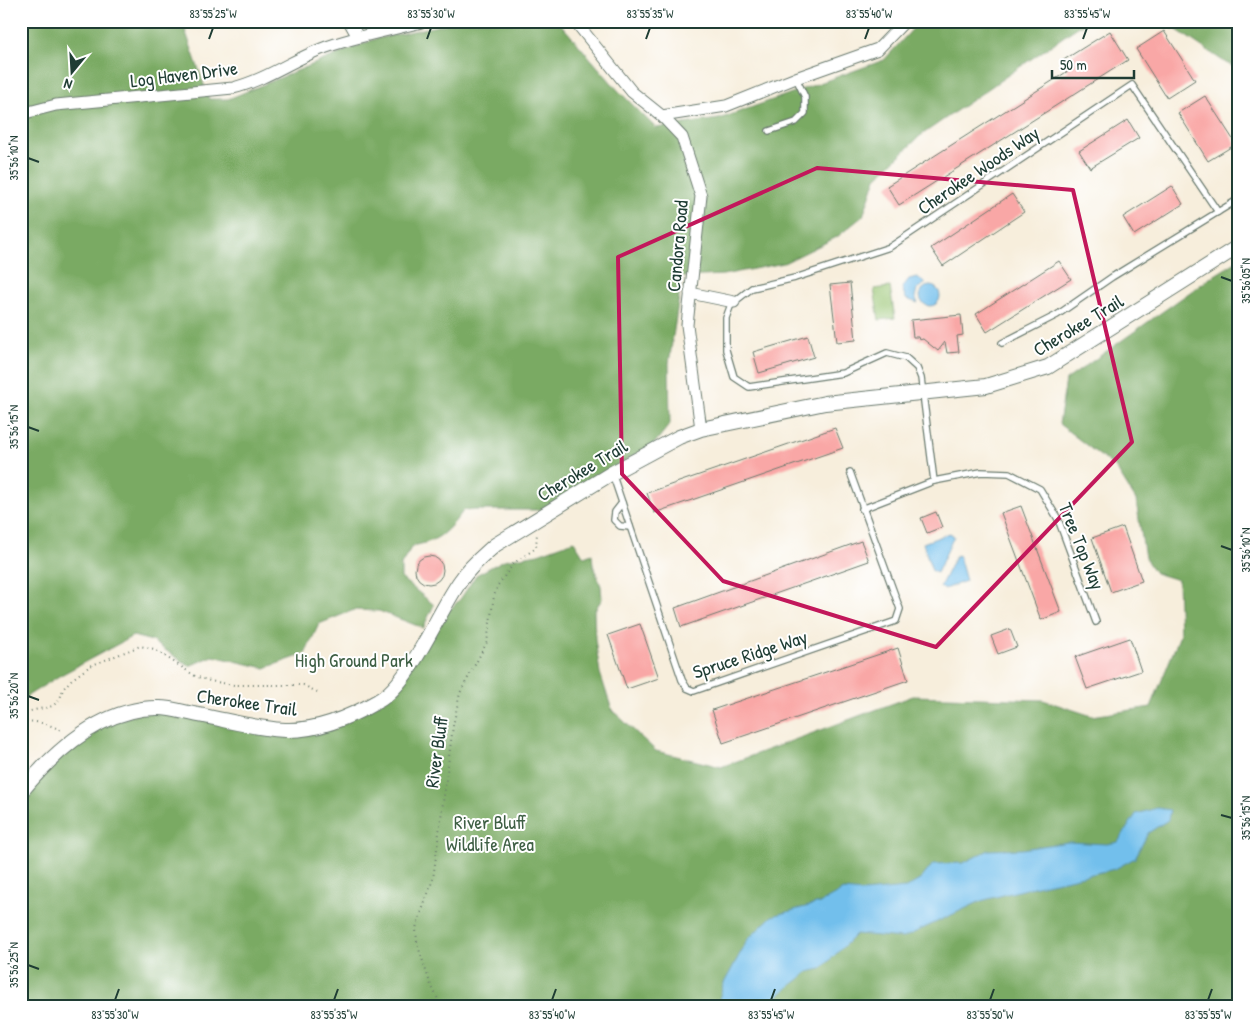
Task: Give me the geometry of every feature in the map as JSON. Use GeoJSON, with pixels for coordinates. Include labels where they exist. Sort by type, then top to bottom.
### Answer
{"type":"FeatureCollection","features":[{"type":"Feature","properties":{"kind":"street"},"geometry":{"type":"LineString","coordinates":[[350,21],[358,38]]}},
{"type":"Feature","properties":{"kind":"street","name":"Log Haven Drive"},"geometry":{"type":"LineString","coordinates":[[21,114],[56,105],[233,88],[252,83],[320,49],[372,33],[426,21]]}},
{"type":"Feature","properties":{"kind":"street"},"geometry":{"type":"LineString","coordinates":[[662,116],[726,106],[796,78],[878,49],[905,21]]}},
{"type":"Feature","properties":{"kind":"street","name":"Candora Road"},"geometry":{"type":"LineString","coordinates":[[580,22],[632,92],[662,116],[682,137],[701,196],[687,325],[701,429]]}},
{"type":"Feature","properties":{"kind":"street","name":"Cherokee Trail"},"geometry":{"type":"LineString","coordinates":[[21,792],[50,759],[90,728],[133,712],[159,708],[288,730],[315,728],[329,724],[379,701],[398,683],[460,580],[471,567],[496,545],[612,473],[679,436],[701,429],[815,405],[986,386],[1048,367],[1239,246]]}},
{"type":"Feature","properties":{"kind":"street"},"geometry":{"type":"LineString","coordinates":[[690,294],[734,302]]}},
{"type":"Feature","properties":{"kind":"lane"},"geometry":{"type":"LineString","coordinates":[[770,131],[796,122],[804,113],[804,97],[796,78]]}},
{"type":"Feature","properties":{"kind":"lane","name":"Cherokee Woods Way"},"geometry":{"type":"LineString","coordinates":[[734,302],[752,288],[795,278],[890,247],[1132,85],[1218,212]]}},
{"type":"Feature","properties":{"kind":"lane"},"geometry":{"type":"LineString","coordinates":[[1002,343],[1057,315],[1112,277],[1239,199]]}},
{"type":"Feature","properties":{"kind":"lane"},"geometry":{"type":"LineString","coordinates":[[734,302],[726,318],[726,350],[734,377],[749,387],[843,373],[887,354],[906,358],[917,368],[923,392],[934,481]]}},
{"type":"Feature","properties":{"kind":"lane"},"geometry":{"type":"LineString","coordinates":[[850,472],[862,509]]}},
{"type":"Feature","properties":{"kind":"lane","name":"Tree Top Way"},"geometry":{"type":"LineString","coordinates":[[862,509],[934,481],[981,472],[1009,473],[1040,489],[1058,519],[1096,622]]}},
{"type":"Feature","properties":{"kind":"lane","name":"Spruce Ridge Way"},"geometry":{"type":"LineString","coordinates":[[612,473],[682,680],[687,688],[694,691],[896,621],[900,609],[862,509]]}},
{"type":"Feature","properties":{"kind":"lane"},"geometry":{"type":"LineString","coordinates":[[622,503],[615,512],[614,520],[620,526],[630,528]]}},
{"type":"Feature","properties":{"kind":"path","name":"River Bluff"},"geometry":{"type":"LineString","coordinates":[[442,1007],[430,983],[416,943],[416,928],[433,879],[453,726],[460,693],[486,642],[498,584],[514,563],[536,548],[538,518]]}},
{"type":"Feature","properties":{"kind":"path"},"geometry":{"type":"LineString","coordinates":[[21,713],[53,706],[60,699],[64,688],[71,680],[90,666],[140,646],[154,649],[195,676],[210,681],[234,685],[303,685],[317,692]]}},
{"type":"Feature","properties":{"kind":"path"},"geometry":{"type":"LineString","coordinates":[[21,722],[36,721],[53,725],[66,733]]}},
{"type":"Feature","properties":{"kind":"highlighted area"},"geometry":{"type":"Polygon","coordinates":[[[817,168],[1073,190],[1132,442],[936,647],[723,581],[622,474],[618,257],[817,168]]]}},
{"type":"Feature","properties":{"kind":"green space"},"geometry":{"type":"Polygon","coordinates":[[[21,21],[182,21],[209,99],[228,99],[375,39],[461,21],[558,21],[617,89],[656,128],[719,119],[884,60],[920,21],[1091,21],[1079,26],[920,136],[876,178],[863,216],[837,237],[784,263],[723,275],[682,277],[669,363],[670,424],[654,444],[539,510],[464,510],[442,534],[430,541],[412,546],[401,565],[401,578],[434,605],[423,628],[379,611],[354,610],[319,624],[305,654],[265,668],[213,656],[189,666],[152,641],[133,636],[59,676],[21,700],[21,21]]]}},
{"type":"Feature","properties":{"kind":"green space"},"geometry":{"type":"Polygon","coordinates":[[[1150,21],[1239,21],[1239,69],[1226,63],[1177,30],[1150,21]]]}},
{"type":"Feature","properties":{"kind":"green space","name":"River Bluff Wildlife Area"},"geometry":{"type":"Polygon","coordinates":[[[1239,260],[1239,1007],[21,1007],[21,792],[90,728],[159,708],[288,730],[379,701],[430,630],[461,598],[476,575],[504,560],[538,554],[574,541],[584,557],[592,554],[593,565],[601,586],[602,599],[594,611],[595,639],[600,673],[612,710],[656,751],[721,767],[913,696],[1043,700],[1092,716],[1151,707],[1180,635],[1178,580],[1155,573],[1145,558],[1136,500],[1116,468],[1059,424],[1066,380],[1210,278],[1239,260]]]}},
{"type":"Feature","properties":{"kind":"green space"},"geometry":{"type":"Polygon","coordinates":[[[890,287],[895,318],[879,320],[874,289],[890,287]]]}},
{"type":"Feature","properties":{"kind":"water"},"geometry":{"type":"Polygon","coordinates":[[[917,277],[926,283],[917,289],[915,297],[918,303],[906,299],[902,288],[909,279],[917,277]]]}},
{"type":"Feature","properties":{"kind":"water"},"geometry":{"type":"Polygon","coordinates":[[[926,286],[934,286],[940,292],[940,300],[934,306],[926,306],[920,300],[920,292],[926,286]]]}},
{"type":"Feature","properties":{"kind":"water"},"geometry":{"type":"Polygon","coordinates":[[[950,533],[954,536],[937,573],[932,571],[923,543],[950,533]]]}},
{"type":"Feature","properties":{"kind":"water"},"geometry":{"type":"Polygon","coordinates":[[[956,555],[959,556],[966,581],[944,589],[940,587],[956,555]]]}},
{"type":"Feature","properties":{"kind":"water"},"geometry":{"type":"Polygon","coordinates":[[[1157,808],[1170,810],[1168,820],[1148,833],[1135,858],[1115,869],[1037,886],[981,901],[903,938],[856,934],[821,969],[808,972],[763,1007],[717,1007],[723,985],[748,939],[772,916],[820,903],[843,890],[863,892],[906,888],[921,879],[933,864],[963,863],[989,850],[1022,849],[1068,842],[1107,844],[1118,842],[1136,814],[1157,808]]]}},
{"type":"Feature","properties":{"kind":"building"},"geometry":{"type":"Polygon","coordinates":[[[1110,31],[1128,60],[899,205],[887,186],[1068,71],[1062,61],[1110,31]]]}},
{"type":"Feature","properties":{"kind":"building"},"geometry":{"type":"Polygon","coordinates":[[[1164,31],[1195,80],[1167,98],[1136,49],[1164,31]]]}},
{"type":"Feature","properties":{"kind":"building"},"geometry":{"type":"Polygon","coordinates":[[[1205,96],[1236,144],[1208,161],[1178,113],[1205,96]]]}},
{"type":"Feature","properties":{"kind":"building"},"geometry":{"type":"Polygon","coordinates":[[[1128,120],[1139,138],[1090,168],[1079,151],[1128,120]]]}},
{"type":"Feature","properties":{"kind":"building"},"geometry":{"type":"Polygon","coordinates":[[[1172,186],[1183,204],[1134,235],[1123,217],[1172,186]]]}},
{"type":"Feature","properties":{"kind":"building"},"geometry":{"type":"Polygon","coordinates":[[[1012,194],[1024,212],[943,266],[931,248],[1012,194]]]}},
{"type":"Feature","properties":{"kind":"building"},"geometry":{"type":"Polygon","coordinates":[[[1059,261],[1071,279],[987,332],[976,314],[1059,261]]]}},
{"type":"Feature","properties":{"kind":"building"},"geometry":{"type":"Polygon","coordinates":[[[850,283],[856,340],[837,342],[830,285],[850,283]]]}},
{"type":"Feature","properties":{"kind":"building"},"geometry":{"type":"Polygon","coordinates":[[[961,315],[963,335],[957,336],[959,352],[947,353],[945,342],[938,351],[923,339],[919,340],[918,337],[913,337],[911,320],[961,315]]]}},
{"type":"Feature","properties":{"kind":"building"},"geometry":{"type":"Polygon","coordinates":[[[808,336],[814,357],[759,373],[753,352],[808,336]]]}},
{"type":"Feature","properties":{"kind":"building"},"geometry":{"type":"Polygon","coordinates":[[[835,428],[843,448],[654,513],[647,493],[835,428]]]}},
{"type":"Feature","properties":{"kind":"building"},"geometry":{"type":"Polygon","coordinates":[[[1021,506],[1061,612],[1041,620],[1001,513],[1021,506]]]}},
{"type":"Feature","properties":{"kind":"building"},"geometry":{"type":"Polygon","coordinates":[[[936,512],[942,527],[927,533],[921,518],[936,512]]]}},
{"type":"Feature","properties":{"kind":"building"},"geometry":{"type":"Polygon","coordinates":[[[1123,527],[1142,581],[1111,592],[1092,538],[1123,527]]]}},
{"type":"Feature","properties":{"kind":"building"},"geometry":{"type":"Polygon","coordinates":[[[861,541],[869,561],[681,627],[675,608],[861,541]]]}},
{"type":"Feature","properties":{"kind":"building"},"geometry":{"type":"Polygon","coordinates":[[[429,556],[439,560],[443,570],[439,580],[429,584],[419,580],[415,570],[419,560],[429,556]]]}},
{"type":"Feature","properties":{"kind":"building"},"geometry":{"type":"Polygon","coordinates":[[[640,624],[659,678],[627,689],[608,635],[640,624]]]}},
{"type":"Feature","properties":{"kind":"building"},"geometry":{"type":"Polygon","coordinates":[[[1010,629],[1017,647],[998,654],[991,636],[1010,629]]]}},
{"type":"Feature","properties":{"kind":"building"},"geometry":{"type":"Polygon","coordinates":[[[1130,638],[1141,671],[1087,689],[1075,657],[1130,638]]]}},
{"type":"Feature","properties":{"kind":"building"},"geometry":{"type":"Polygon","coordinates":[[[898,648],[908,680],[723,743],[712,710],[898,648]]]}},
{"type":"Feature","properties":{"kind":"park label","name":"High Ground Park"},"geometry":{"type":"Point","coordinates":[354,660]}}]}
